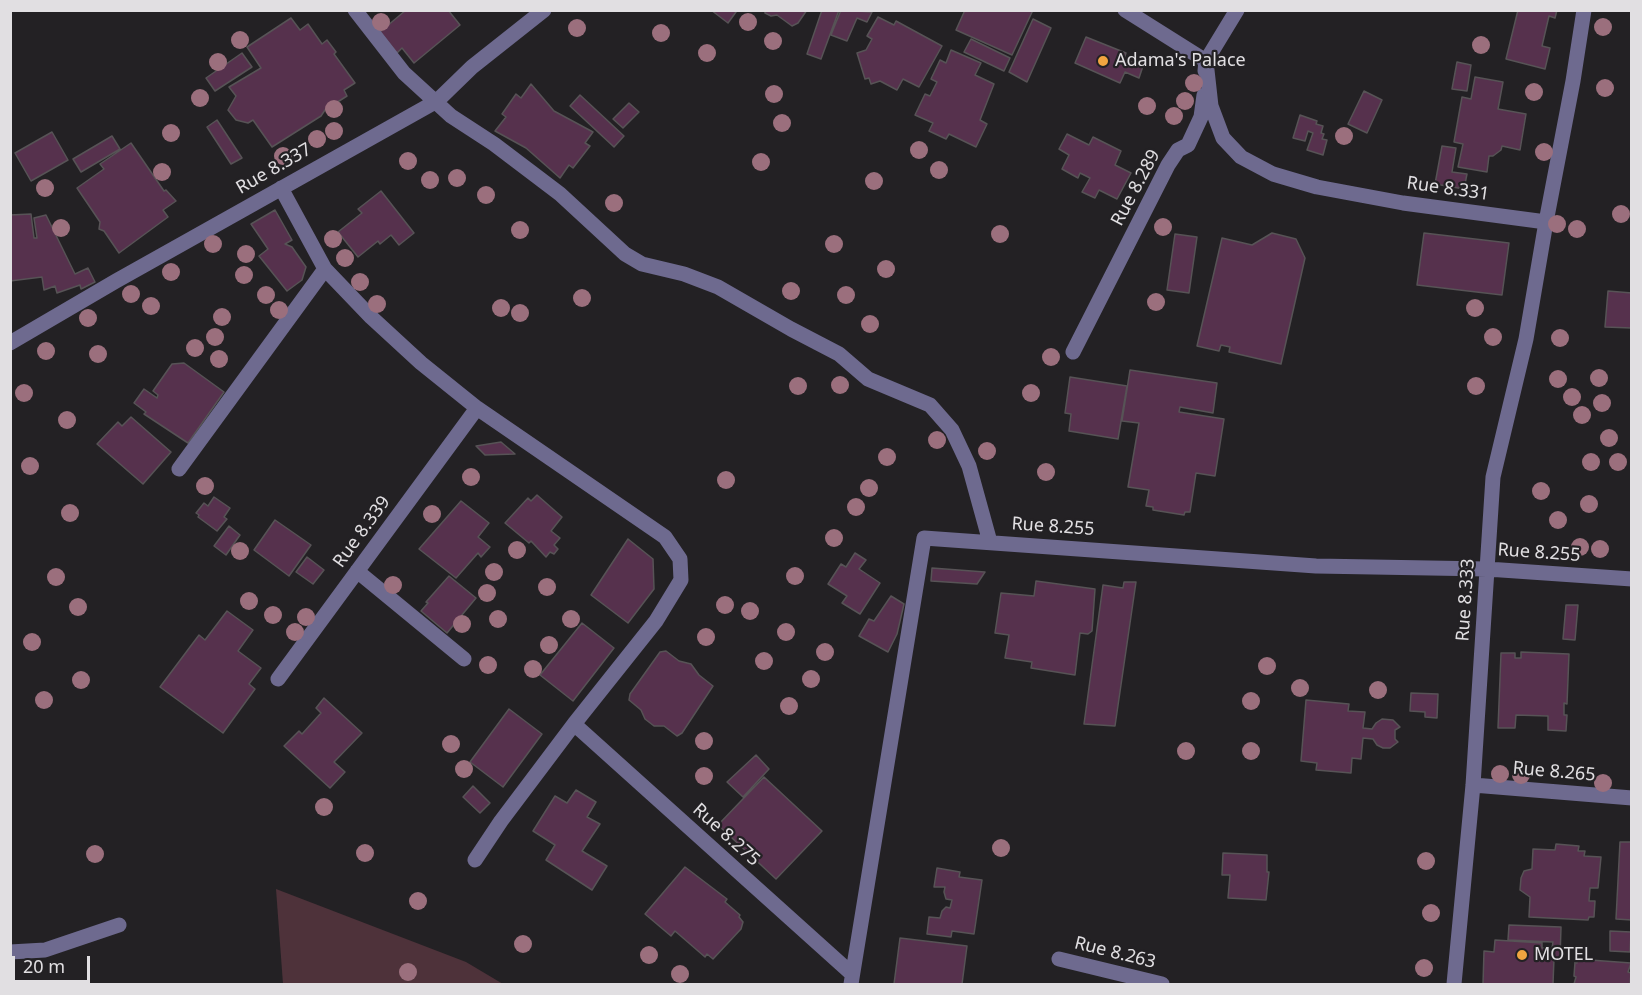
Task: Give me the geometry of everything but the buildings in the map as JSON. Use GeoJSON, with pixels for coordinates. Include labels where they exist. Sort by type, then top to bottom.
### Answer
{"type":"FeatureCollection","features":[{"type":"Feature","properties":{"kind":"street"},"geometry":{"type":"LineString","coordinates":[[355,10],[404,73],[451,116],[494,144],[560,195],[625,254],[642,264],[684,274],[718,287],[839,354],[868,379],[930,405],[952,430],[969,466],[990,542]]}},
{"type":"Feature","properties":{"kind":"street","name":"Rue 8.337"},"geometry":{"type":"LineString","coordinates":[[10,343],[338,154],[437,101],[472,67],[544,10]]}},
{"type":"Feature","properties":{"kind":"street"},"geometry":{"type":"LineString","coordinates":[[1125,10],[1206,62],[1237,10]]}},
{"type":"Feature","properties":{"kind":"street"},"geometry":{"type":"LineString","coordinates":[[1546,222],[1584,10]]}},
{"type":"Feature","properties":{"kind":"street","name":"Rue 8.331"},"geometry":{"type":"LineString","coordinates":[[1206,62],[1211,106],[1223,138],[1241,157],[1273,174],[1317,187],[1382,199],[1546,222]]}},
{"type":"Feature","properties":{"kind":"street","name":"Rue 8.289"},"geometry":{"type":"LineString","coordinates":[[1073,352],[1168,165],[1178,150],[1188,145],[1202,117],[1206,62]]}},
{"type":"Feature","properties":{"kind":"street"},"geometry":{"type":"LineString","coordinates":[[281,188],[325,269],[371,317],[421,363],[477,408],[665,537],[680,559],[681,580],[657,621],[574,724],[501,821],[475,860]]}},
{"type":"Feature","properties":{"kind":"street","name":"Rue 8.333"},"geometry":{"type":"LineString","coordinates":[[1454,984],[1473,785],[1493,477],[1526,339],[1546,222]]}},
{"type":"Feature","properties":{"kind":"street"},"geometry":{"type":"LineString","coordinates":[[179,469],[325,269]]}},
{"type":"Feature","properties":{"kind":"street","name":"Rue 8.339"},"geometry":{"type":"LineString","coordinates":[[278,680],[477,408]]}},
{"type":"Feature","properties":{"kind":"street","name":"Rue 8.255"},"geometry":{"type":"LineString","coordinates":[[852,979],[924,538],[1316,566],[1487,569],[1632,579]]}},
{"type":"Feature","properties":{"kind":"street"},"geometry":{"type":"LineString","coordinates":[[357,572],[464,659]]}},
{"type":"Feature","properties":{"kind":"street","name":"Rue 8.275"},"geometry":{"type":"LineString","coordinates":[[574,724],[852,979]]}},
{"type":"Feature","properties":{"kind":"street","name":"Rue 8.265"},"geometry":{"type":"LineString","coordinates":[[1473,785],[1632,798]]}},
{"type":"Feature","properties":{"kind":"street"},"geometry":{"type":"LineString","coordinates":[[10,952],[45,950],[119,925]]}},
{"type":"Feature","properties":{"kind":"street","name":"Rue 8.263"},"geometry":{"type":"LineString","coordinates":[[1059,959],[1162,984]]}},
{"type":"Feature","properties":{"kind":"shaded area"},"geometry":{"type":"Polygon","coordinates":[[[276,889],[466,962],[503,984],[283,984],[276,889]]]}},
{"type":"Feature","properties":{"kind":"place","name":"Adama's Palace"},"geometry":{"type":"Point","coordinates":[1103,61]}},
{"type":"Feature","properties":{"kind":"place","name":"MOTEL"},"geometry":{"type":"Point","coordinates":[1522,955]}}]}
